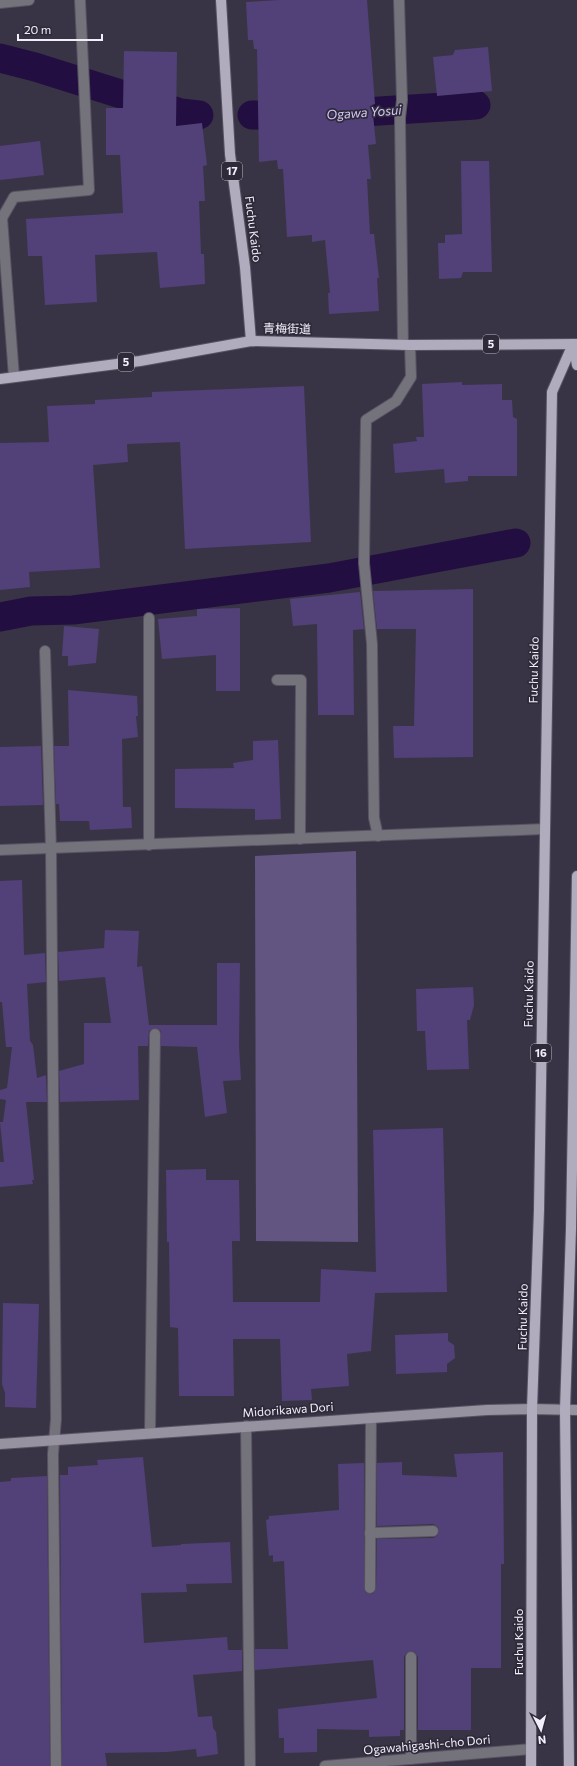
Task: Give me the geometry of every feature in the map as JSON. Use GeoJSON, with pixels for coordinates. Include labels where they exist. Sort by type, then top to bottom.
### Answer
{"type":"FeatureCollection","features":[{"type":"Feature","properties":{"kind":"main road","name":"Fuchu Kaido"},"geometry":{"type":"LineString","coordinates":[[221,0],[230,154],[245,267],[251,341]]}},
{"type":"Feature","properties":{"kind":"main road","name":"青梅街道"},"geometry":{"type":"LineString","coordinates":[[0,379],[140,361],[251,341],[406,345],[576,342]]}},
{"type":"Feature","properties":{"kind":"main road","name":"Fuchu Kaido"},"geometry":{"type":"LineString","coordinates":[[531,1766],[532,1409],[539,1210],[552,392],[576,342]]}},
{"type":"Feature","properties":{"kind":"main road"},"geometry":{"type":"LineString","coordinates":[[576,342],[577,365]]}},
{"type":"Feature","properties":{"kind":"main road"},"geometry":{"type":"LineString","coordinates":[[568,1766],[565,1410],[574,1229],[577,876]]}},
{"type":"Feature","properties":{"kind":"street"},"geometry":{"type":"LineString","coordinates":[[0,3],[29,0]]}},
{"type":"Feature","properties":{"kind":"street"},"geometry":{"type":"LineString","coordinates":[[14,377],[2,218],[14,197],[89,190],[80,0]]}},
{"type":"Feature","properties":{"kind":"street"},"geometry":{"type":"LineString","coordinates":[[378,836],[374,818],[372,644],[364,564],[366,420],[396,401],[411,377],[406,345],[400,118],[402,100],[398,0]]}},
{"type":"Feature","properties":{"kind":"street"},"geometry":{"type":"LineString","coordinates":[[148,618],[149,845]]}},
{"type":"Feature","properties":{"kind":"street"},"geometry":{"type":"LineString","coordinates":[[45,651],[51,849],[56,1419],[53,1440],[56,1766]]}},
{"type":"Feature","properties":{"kind":"street"},"geometry":{"type":"LineString","coordinates":[[277,680],[301,680],[300,839]]}},
{"type":"Feature","properties":{"kind":"street"},"geometry":{"type":"LineString","coordinates":[[0,850],[544,829]]}},
{"type":"Feature","properties":{"kind":"street"},"geometry":{"type":"LineString","coordinates":[[150,1433],[155,1034]]}},
{"type":"Feature","properties":{"kind":"street","name":"Midorikawa Dori"},"geometry":{"type":"LineString","coordinates":[[0,1444],[487,1410],[577,1410]]}},
{"type":"Feature","properties":{"kind":"street"},"geometry":{"type":"LineString","coordinates":[[370,1588],[371,1418]]}},
{"type":"Feature","properties":{"kind":"street"},"geometry":{"type":"LineString","coordinates":[[246,1426],[250,1766]]}},
{"type":"Feature","properties":{"kind":"street"},"geometry":{"type":"LineString","coordinates":[[370,1533],[433,1531]]}},
{"type":"Feature","properties":{"kind":"street"},"geometry":{"type":"LineString","coordinates":[[411,1657],[411,1759]]}},
{"type":"Feature","properties":{"kind":"street","name":"Ogawahigashi-cho Dori"},"geometry":{"type":"LineString","coordinates":[[325,1766],[371,1764],[411,1759],[531,1749]]}},
{"type":"Feature","properties":{"kind":"shaded area"},"geometry":{"type":"Polygon","coordinates":[[[356,851],[358,1242],[256,1241],[255,856],[356,851]]]}},
{"type":"Feature","properties":{"kind":"building"},"geometry":{"type":"Polygon","coordinates":[[[280,0],[367,0],[375,104],[372,105],[376,144],[368,145],[371,179],[367,179],[370,234],[374,234],[379,278],[377,278],[379,311],[329,314],[328,293],[330,293],[325,240],[312,242],[312,235],[287,237],[283,169],[278,169],[277,160],[259,162],[257,49],[254,49],[253,40],[248,40],[246,2],[280,0]]]}},
{"type":"Feature","properties":{"kind":"building"},"geometry":{"type":"Polygon","coordinates":[[[488,47],[492,91],[437,96],[433,57],[453,55],[455,50],[488,47]]]}},
{"type":"Feature","properties":{"kind":"building"},"geometry":{"type":"Polygon","coordinates":[[[124,51],[177,52],[176,126],[202,123],[207,165],[203,166],[205,201],[199,201],[201,254],[204,254],[205,284],[160,288],[157,252],[95,255],[97,302],[45,305],[42,256],[28,256],[26,219],[123,213],[120,155],[106,155],[106,108],[123,108],[124,51]]]}},
{"type":"Feature","properties":{"kind":"building"},"geometry":{"type":"Polygon","coordinates":[[[40,141],[44,175],[0,180],[0,146],[40,141]]]}},
{"type":"Feature","properties":{"kind":"building"},"geometry":{"type":"Polygon","coordinates":[[[461,161],[489,161],[492,272],[463,272],[461,278],[439,279],[438,243],[445,243],[445,235],[462,234],[461,161]]]}},
{"type":"Feature","properties":{"kind":"building"},"geometry":{"type":"Polygon","coordinates":[[[462,382],[462,385],[502,384],[502,400],[512,400],[513,417],[517,419],[517,476],[468,476],[468,481],[445,483],[444,469],[395,473],[393,444],[417,441],[416,437],[424,437],[422,384],[462,382]]]}},
{"type":"Feature","properties":{"kind":"building"},"geometry":{"type":"Polygon","coordinates":[[[304,386],[311,542],[185,549],[180,442],[127,444],[128,462],[93,465],[100,568],[29,572],[30,587],[0,590],[0,443],[49,442],[47,406],[95,404],[95,400],[152,397],[152,392],[304,386]]]}},
{"type":"Feature","properties":{"kind":"building"},"geometry":{"type":"Polygon","coordinates":[[[473,589],[473,757],[394,758],[393,726],[414,726],[416,629],[377,629],[373,591],[473,589]]]}},
{"type":"Feature","properties":{"kind":"building"},"geometry":{"type":"Polygon","coordinates":[[[360,592],[364,629],[353,630],[354,715],[318,715],[317,624],[293,626],[290,599],[360,592]]]}},
{"type":"Feature","properties":{"kind":"building"},"geometry":{"type":"Polygon","coordinates":[[[240,608],[240,691],[216,691],[216,655],[162,659],[158,619],[197,616],[197,609],[240,608]]]}},
{"type":"Feature","properties":{"kind":"building"},"geometry":{"type":"Polygon","coordinates":[[[64,626],[99,629],[96,663],[68,666],[68,656],[62,656],[64,626]]]}},
{"type":"Feature","properties":{"kind":"building"},"geometry":{"type":"Polygon","coordinates":[[[68,690],[137,696],[138,716],[136,716],[138,737],[122,739],[123,807],[131,807],[132,828],[90,830],[89,821],[60,821],[59,804],[56,804],[54,746],[69,746],[68,690]]]}},
{"type":"Feature","properties":{"kind":"building"},"geometry":{"type":"Polygon","coordinates":[[[278,740],[281,819],[255,820],[255,809],[175,808],[175,769],[234,768],[233,763],[253,760],[253,741],[278,740]]]}},
{"type":"Feature","properties":{"kind":"building"},"geometry":{"type":"Polygon","coordinates":[[[41,746],[43,805],[0,806],[0,747],[41,746]]]}},
{"type":"Feature","properties":{"kind":"building"},"geometry":{"type":"Polygon","coordinates":[[[22,880],[24,955],[45,953],[46,982],[27,984],[30,1041],[33,1045],[37,1078],[46,1075],[47,1102],[26,1102],[34,1180],[32,1180],[33,1184],[0,1187],[0,1162],[4,1162],[0,1122],[3,1122],[6,1100],[0,1099],[0,1090],[7,1088],[12,1047],[6,1047],[2,1002],[0,1002],[0,881],[22,880]]]}},
{"type":"Feature","properties":{"kind":"building"},"geometry":{"type":"Polygon","coordinates":[[[105,930],[139,931],[137,967],[142,966],[149,1025],[217,1025],[217,963],[240,963],[239,1046],[241,1080],[223,1081],[227,1113],[205,1117],[197,1047],[161,1046],[161,1031],[155,1028],[149,1031],[148,1046],[138,1046],[139,1100],[60,1102],[59,1071],[84,1064],[84,1023],[111,1023],[105,977],[59,981],[58,952],[104,948],[105,930]]]}},
{"type":"Feature","properties":{"kind":"building"},"geometry":{"type":"Polygon","coordinates":[[[473,987],[474,1005],[470,1020],[467,1020],[469,1069],[427,1070],[425,1031],[417,1031],[416,989],[473,987]]]}},
{"type":"Feature","properties":{"kind":"building"},"geometry":{"type":"Polygon","coordinates":[[[443,1128],[447,1292],[375,1293],[371,1351],[347,1354],[349,1386],[311,1389],[312,1400],[282,1401],[280,1339],[233,1339],[234,1396],[179,1396],[178,1328],[170,1327],[166,1170],[206,1169],[206,1180],[239,1180],[240,1241],[232,1241],[233,1302],[320,1302],[321,1269],[376,1272],[373,1130],[443,1128]]]}},
{"type":"Feature","properties":{"kind":"building"},"geometry":{"type":"Polygon","coordinates":[[[3,1303],[39,1304],[36,1408],[5,1407],[5,1393],[2,1384],[3,1303]]]}},
{"type":"Feature","properties":{"kind":"building"},"geometry":{"type":"Polygon","coordinates":[[[448,1333],[448,1341],[454,1345],[455,1358],[447,1364],[447,1372],[396,1374],[395,1335],[448,1333]]]}},
{"type":"Feature","properties":{"kind":"building"},"geometry":{"type":"Polygon","coordinates":[[[503,1452],[504,1564],[501,1564],[501,1668],[471,1668],[471,1730],[418,1730],[418,1657],[415,1652],[411,1651],[406,1653],[404,1657],[404,1730],[400,1730],[400,1736],[369,1737],[369,1730],[317,1729],[317,1752],[284,1753],[284,1738],[279,1738],[278,1709],[377,1698],[373,1660],[255,1670],[255,1649],[288,1649],[284,1561],[273,1562],[273,1555],[269,1556],[266,1520],[269,1519],[269,1516],[339,1510],[338,1464],[364,1463],[364,1588],[366,1593],[373,1594],[376,1588],[377,1539],[433,1538],[437,1536],[439,1531],[438,1527],[433,1524],[377,1526],[377,1463],[402,1462],[402,1475],[457,1477],[454,1454],[503,1452]]]}},
{"type":"Feature","properties":{"kind":"building"},"geometry":{"type":"Polygon","coordinates":[[[143,1457],[152,1547],[230,1542],[232,1583],[186,1584],[187,1592],[141,1593],[144,1643],[227,1637],[228,1650],[242,1650],[242,1671],[193,1675],[198,1717],[212,1716],[213,1728],[216,1732],[218,1754],[197,1757],[196,1749],[167,1752],[105,1753],[107,1766],[62,1766],[60,1475],[68,1475],[68,1467],[98,1465],[97,1460],[143,1457]]]}},
{"type":"Feature","properties":{"kind":"building"},"geometry":{"type":"Polygon","coordinates":[[[47,1476],[50,1766],[0,1766],[0,1482],[11,1481],[11,1478],[47,1476]]]}},
{"type":"Feature","properties":{"kind":"waterway","name":"Ogawa Yosui"},"geometry":{"type":"LineString","coordinates":[[0,58],[35,67],[181,113],[199,115]]}},
{"type":"Feature","properties":{"kind":"waterway","name":"Ogawa Yosui"},"geometry":{"type":"LineString","coordinates":[[252,115],[299,116],[476,105]]}},
{"type":"Feature","properties":{"kind":"waterway"},"geometry":{"type":"LineString","coordinates":[[0,617],[31,611],[73,610],[329,578],[516,543]]}}]}
